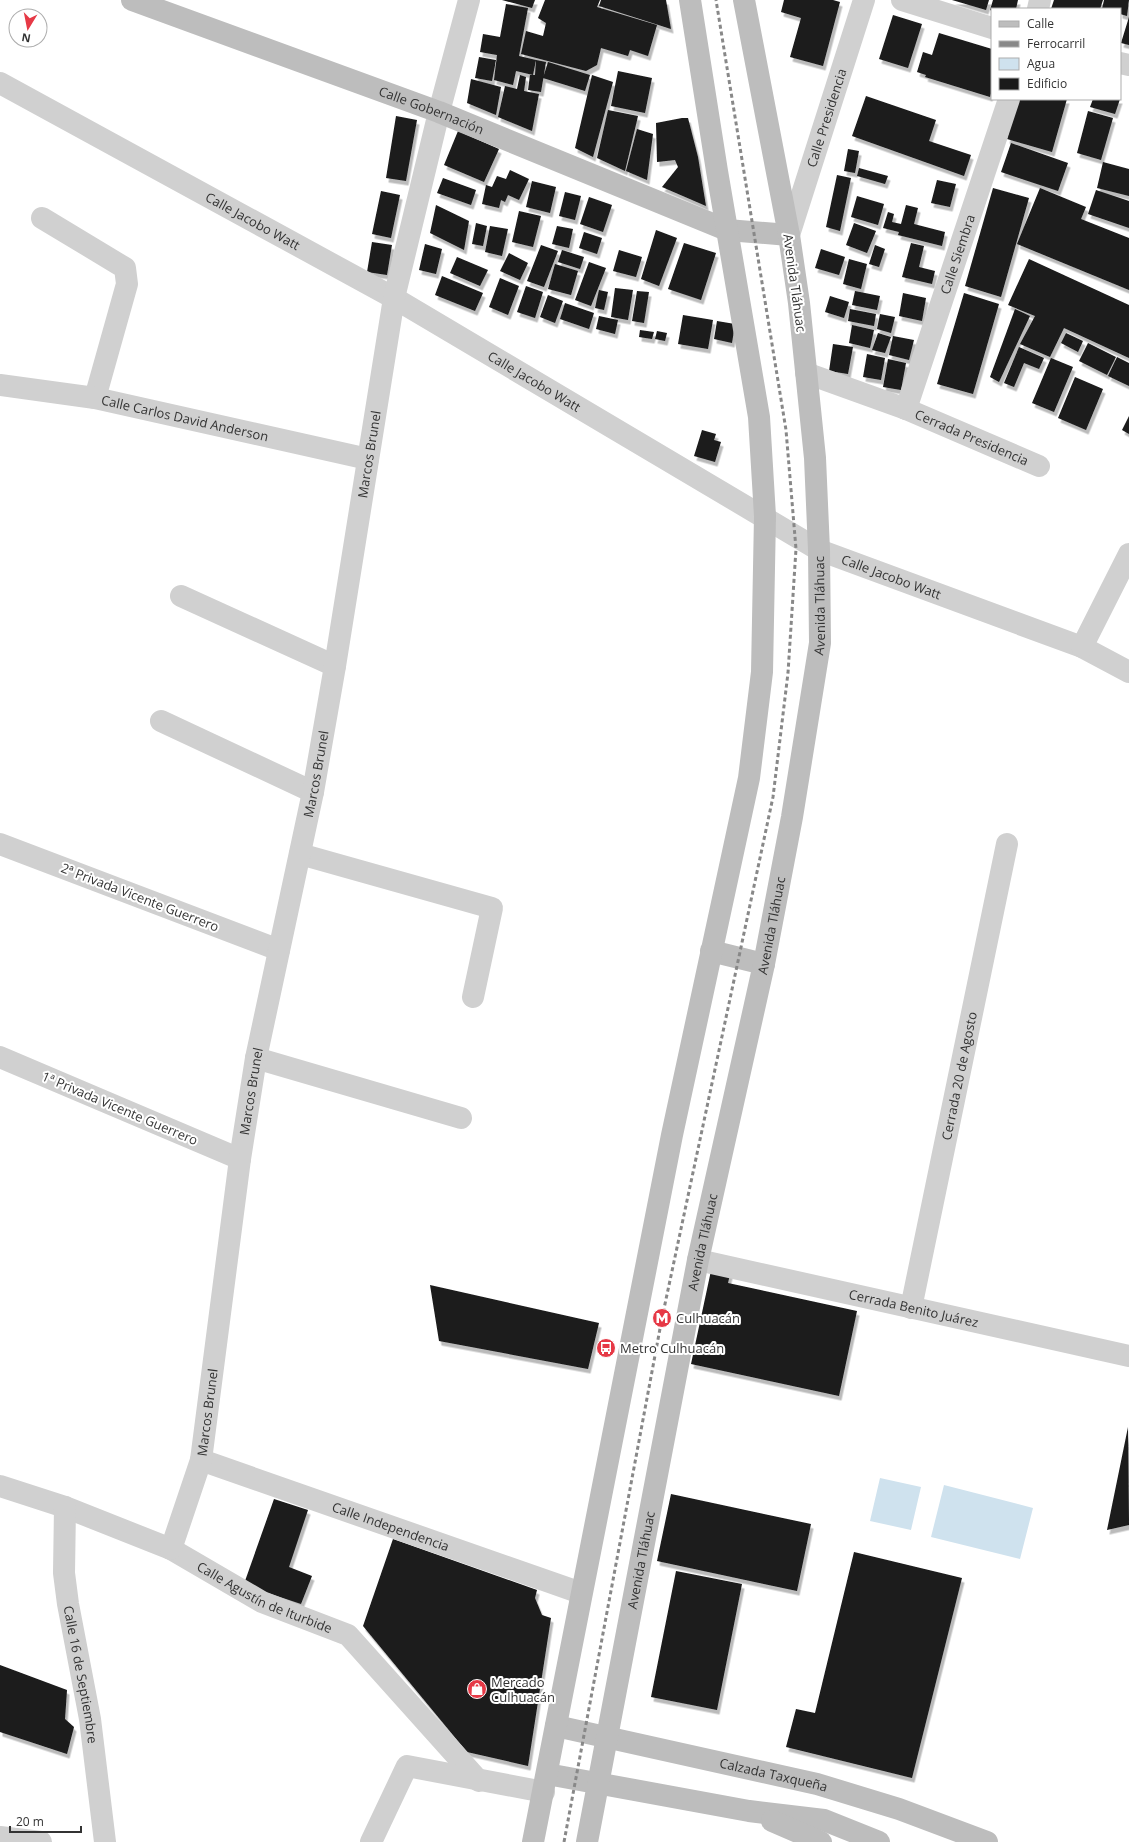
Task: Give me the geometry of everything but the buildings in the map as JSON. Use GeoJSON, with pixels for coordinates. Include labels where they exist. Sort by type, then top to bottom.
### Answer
{"type":"FeatureCollection","features":[{"type":"Feature","properties":{"kind":"main road","name":"Calle Gobernación"},"geometry":{"type":"LineString","coordinates":[[132,0],[439,112],[727,230],[789,236]]}},
{"type":"Feature","properties":{"kind":"main road"},"geometry":{"type":"LineString","coordinates":[[533,1842],[672,1135],[749,778],[762,672],[765,516],[759,417],[690,0]]}},
{"type":"Feature","properties":{"kind":"main road","name":"Avenida Tláhuac"},"geometry":{"type":"LineString","coordinates":[[587,1842],[698,1260],[764,964],[792,817],[820,643],[819,550],[815,458],[806,373],[789,236],[744,0]]}},
{"type":"Feature","properties":{"kind":"main road"},"geometry":{"type":"LineString","coordinates":[[711,951],[764,964]]}},
{"type":"Feature","properties":{"kind":"main road","name":"Calzada Taxqueña"},"geometry":{"type":"LineString","coordinates":[[556,1726],[817,1784],[899,1809],[987,1842]]}},
{"type":"Feature","properties":{"kind":"main road"},"geometry":{"type":"LineString","coordinates":[[545,1783],[598,1784],[748,1811],[824,1820],[879,1842]]}},
{"type":"Feature","properties":{"kind":"main road"},"geometry":{"type":"LineString","coordinates":[[748,1811],[821,1842]]}},
{"type":"Feature","properties":{"kind":"street","name":"Marcos Brunel"},"geometry":{"type":"LineString","coordinates":[[171,1549],[201,1460],[240,1159],[256,1058],[313,792],[335,666],[394,298],[439,112],[469,0]]}},
{"type":"Feature","properties":{"kind":"street","name":"Calle Presidencia"},"geometry":{"type":"LineString","coordinates":[[789,236],[864,0]]}},
{"type":"Feature","properties":{"kind":"street"},"geometry":{"type":"LineString","coordinates":[[902,0],[991,28]]}},
{"type":"Feature","properties":{"kind":"street","name":"Calle Jacobo Watt"},"geometry":{"type":"LineString","coordinates":[[0,83],[394,298],[765,516],[819,550],[1082,647],[1129,672]]}},
{"type":"Feature","properties":{"kind":"street","name":"Calle Siembra"},"geometry":{"type":"LineString","coordinates":[[906,408],[1008,100]]}},
{"type":"Feature","properties":{"kind":"street"},"geometry":{"type":"LineString","coordinates":[[42,218],[125,268],[127,284],[95,398]]}},
{"type":"Feature","properties":{"kind":"street"},"geometry":{"type":"LineString","coordinates":[[806,373],[906,408]]}},
{"type":"Feature","properties":{"kind":"street","name":"Calle Carlos David Anderson"},"geometry":{"type":"LineString","coordinates":[[0,385],[95,398],[368,459]]}},
{"type":"Feature","properties":{"kind":"street","name":"Cerrada Presidencia"},"geometry":{"type":"LineString","coordinates":[[906,408],[1039,466]]}},
{"type":"Feature","properties":{"kind":"street"},"geometry":{"type":"LineString","coordinates":[[1082,647],[1129,554]]}},
{"type":"Feature","properties":{"kind":"street"},"geometry":{"type":"LineString","coordinates":[[181,596],[335,666]]}},
{"type":"Feature","properties":{"kind":"street"},"geometry":{"type":"LineString","coordinates":[[161,721],[313,792]]}},
{"type":"Feature","properties":{"kind":"street","name":"2ª Privada Vicente Guerrero"},"geometry":{"type":"LineString","coordinates":[[0,844],[279,950]]}},
{"type":"Feature","properties":{"kind":"street","name":"Cerrada 20 de Agosto"},"geometry":{"type":"LineString","coordinates":[[911,1308],[1007,844]]}},
{"type":"Feature","properties":{"kind":"street"},"geometry":{"type":"LineString","coordinates":[[300,854],[492,908],[473,997]]}},
{"type":"Feature","properties":{"kind":"street","name":"1ª Privada Vicente Guerrero"},"geometry":{"type":"LineString","coordinates":[[0,1057],[240,1159]]}},
{"type":"Feature","properties":{"kind":"street"},"geometry":{"type":"LineString","coordinates":[[256,1058],[461,1118]]}},
{"type":"Feature","properties":{"kind":"street","name":"Cerrada Benito Juárez"},"geometry":{"type":"LineString","coordinates":[[698,1260],[1129,1356]]}},
{"type":"Feature","properties":{"kind":"street","name":"Calle Independencia"},"geometry":{"type":"LineString","coordinates":[[201,1460],[581,1593]]}},
{"type":"Feature","properties":{"kind":"street","name":"Calle Agustín de Iturbide"},"geometry":{"type":"LineString","coordinates":[[0,1486],[65,1507],[171,1549],[262,1602],[348,1635],[479,1781]]}},
{"type":"Feature","properties":{"kind":"street","name":"Calle 16 de Septiembre"},"geometry":{"type":"LineString","coordinates":[[65,1507],[64,1573],[68,1604],[90,1719],[105,1842]]}},
{"type":"Feature","properties":{"kind":"street"},"geometry":{"type":"LineString","coordinates":[[371,1842],[407,1766],[479,1781],[545,1783]]}},
{"type":"Feature","properties":{"kind":"street"},"geometry":{"type":"LineString","coordinates":[[0,1837],[41,1842]]}},
{"type":"Feature","properties":{"kind":"street"},"geometry":{"type":"LineString","coordinates":[[100,1842],[105,1842]]}},
{"type":"Feature","properties":{"kind":"water"},"geometry":{"type":"Polygon","coordinates":[[[880,1478],[921,1487],[911,1530],[870,1521],[880,1478]]]}},
{"type":"Feature","properties":{"kind":"water"},"geometry":{"type":"Polygon","coordinates":[[[944,1485],[1033,1508],[1020,1559],[931,1537],[944,1485]]]}},
{"type":"Feature","properties":{"kind":"railway"},"geometry":{"type":"LineString","coordinates":[[564,1842],[662,1318],[773,797],[788,673],[796,549],[786,430],[716,0]]}},
{"type":"Feature","properties":{"kind":"place","name":"Culhuacán"},"geometry":{"type":"Point","coordinates":[662,1318]}},
{"type":"Feature","properties":{"kind":"place","name":"Metro Culhuacán"},"geometry":{"type":"Point","coordinates":[606,1348]}},
{"type":"Feature","properties":{"kind":"place","name":"Mercado Culhuacán"},"geometry":{"type":"Point","coordinates":[477,1689]}}]}
